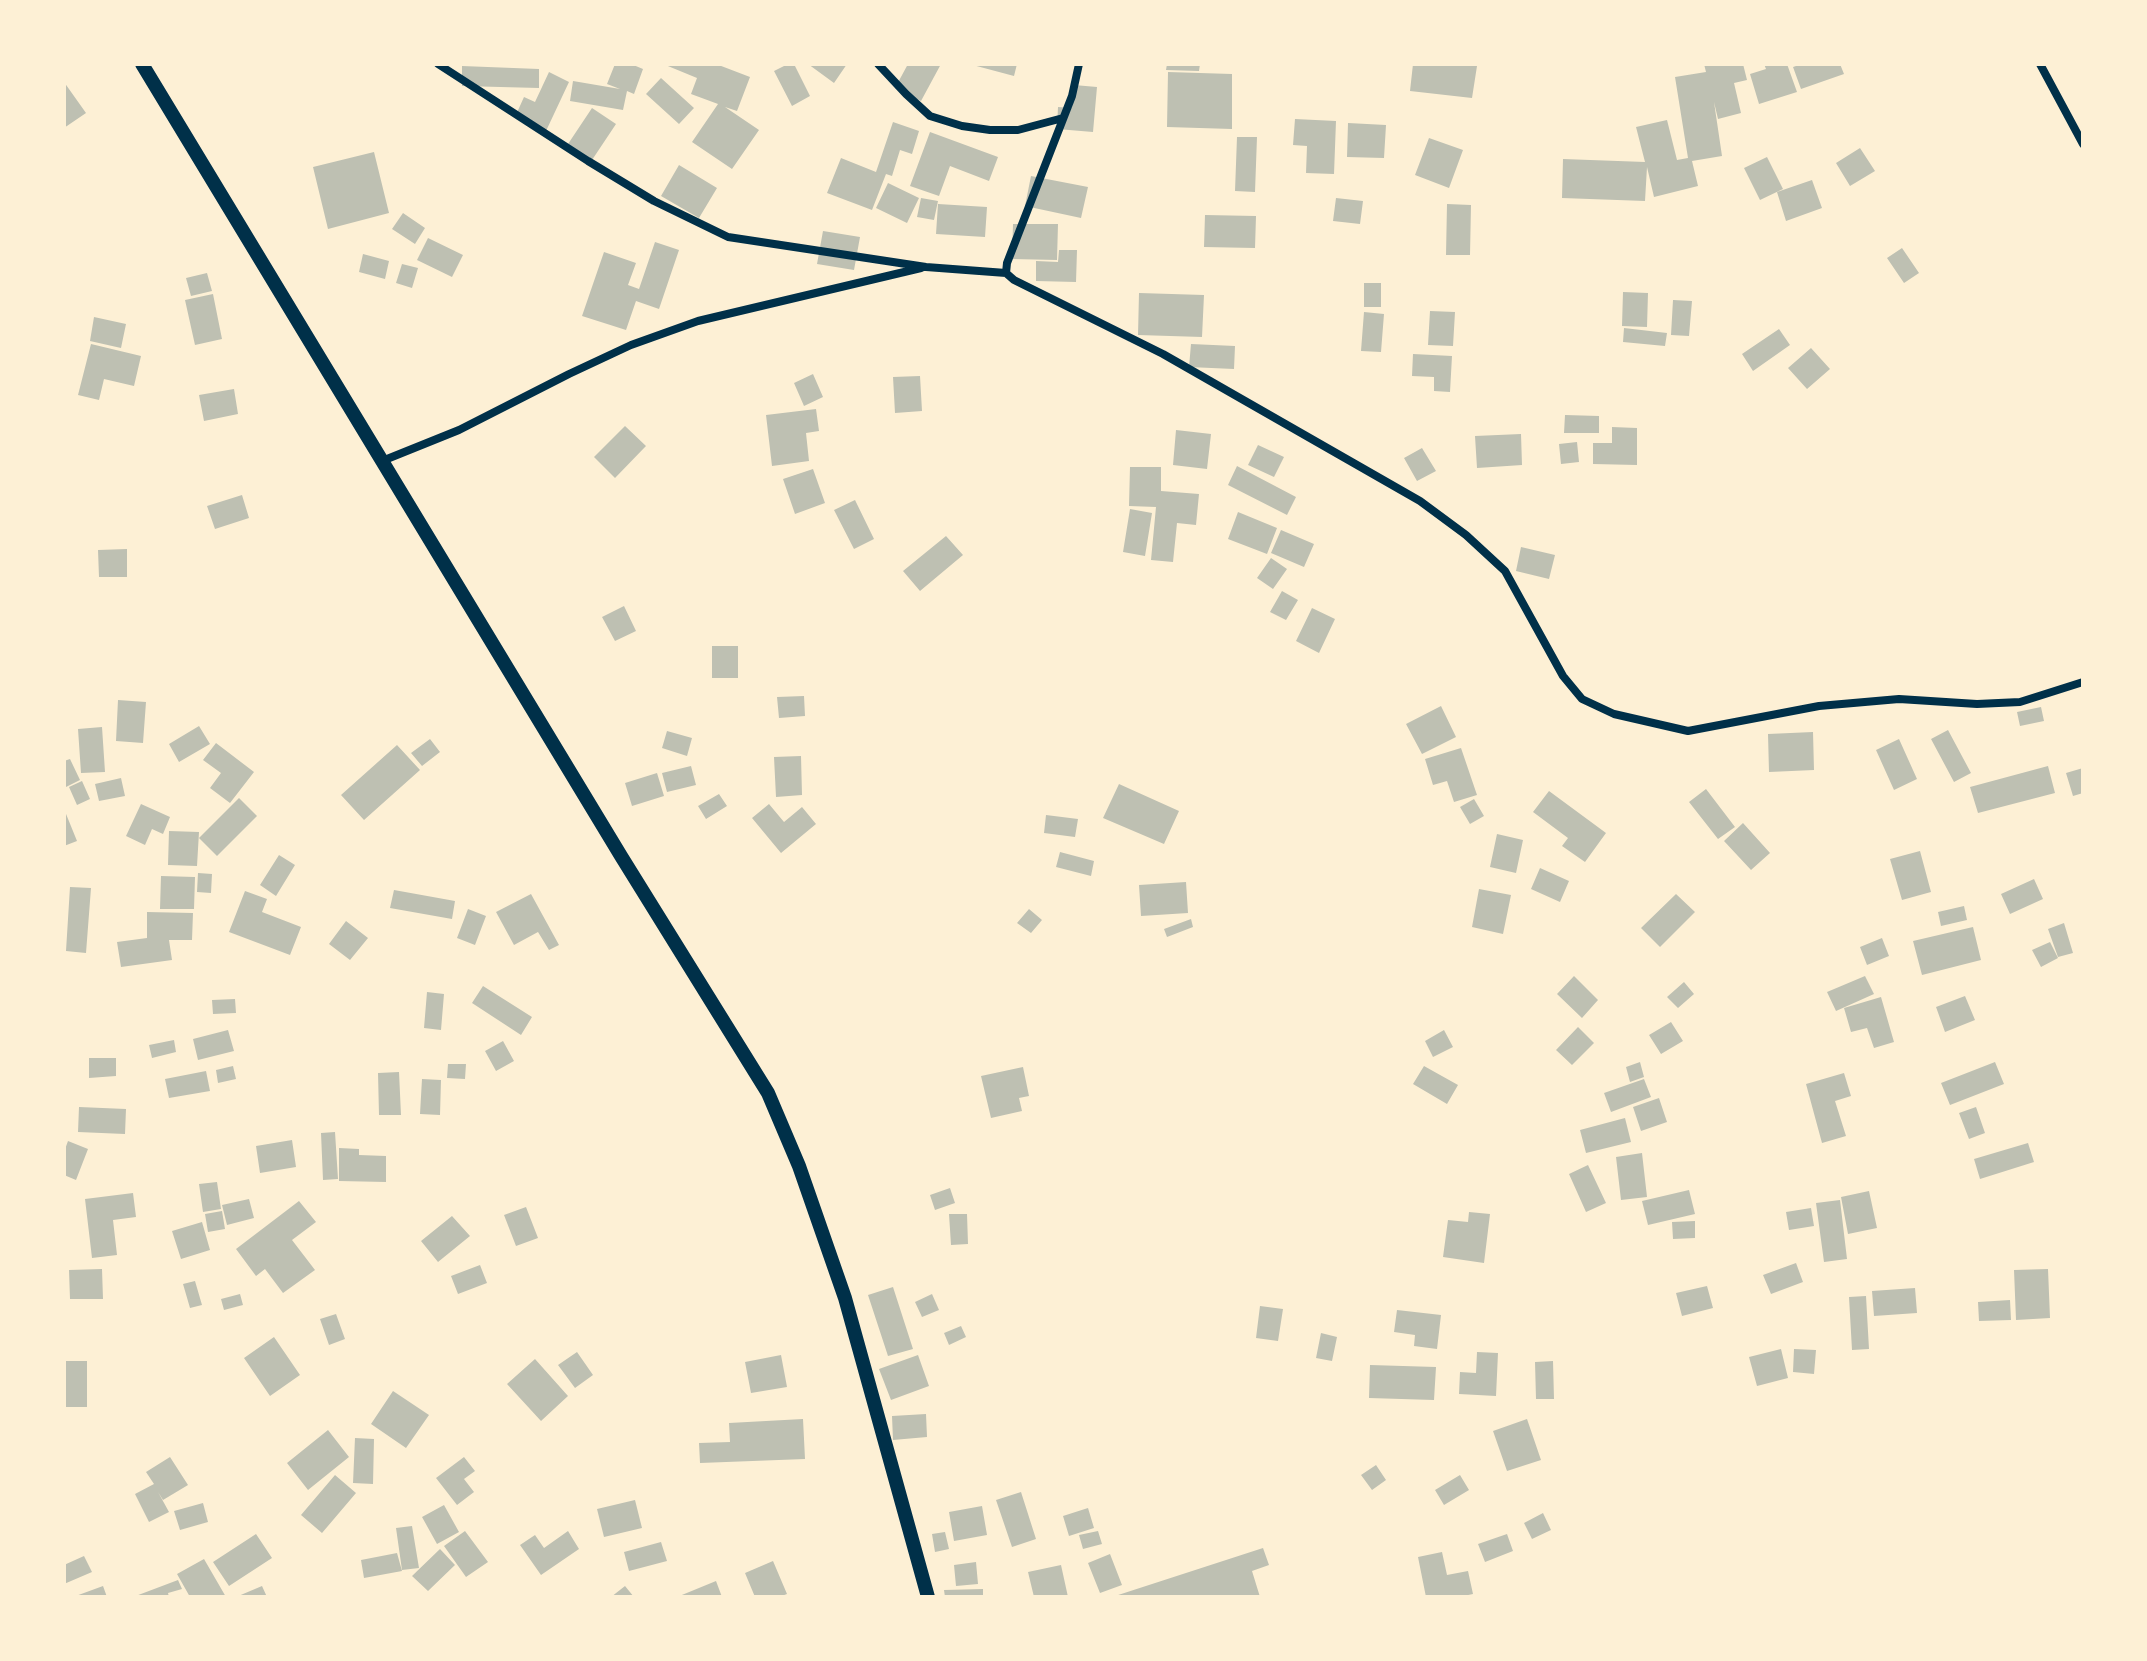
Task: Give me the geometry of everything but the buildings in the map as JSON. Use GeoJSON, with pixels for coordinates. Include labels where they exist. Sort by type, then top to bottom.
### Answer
{"type":"FeatureCollection","features":[{"type":"Feature","properties":{"kind":"main road"},"geometry":{"type":"LineString","coordinates":[[142,64],[621,856],[768,1093],[799,1166],[845,1298],[928,1597]]}},
{"type":"Feature","properties":{"kind":"street"},"geometry":{"type":"LineString","coordinates":[[438,64],[654,201],[728,237],[926,267],[1006,273],[1014,280],[1176,362],[1420,501],[1466,535],[1505,571],[1563,676],[1582,699],[1614,714],[1688,731],[1819,706],[1899,699],[1977,704],[2020,702],[2083,682]]}},
{"type":"Feature","properties":{"kind":"street"},"geometry":{"type":"LineString","coordinates":[[878,64],[930,116],[962,126],[1018,130],[1063,118]]}},
{"type":"Feature","properties":{"kind":"street"},"geometry":{"type":"LineString","coordinates":[[1006,273],[1007,263],[1072,96],[1079,64]]}},
{"type":"Feature","properties":{"kind":"street"},"geometry":{"type":"LineString","coordinates":[[2040,64],[2083,144]]}},
{"type":"Feature","properties":{"kind":"street"},"geometry":{"type":"LineString","coordinates":[[382,461],[459,430],[631,345],[698,321],[926,267]]}}]}
